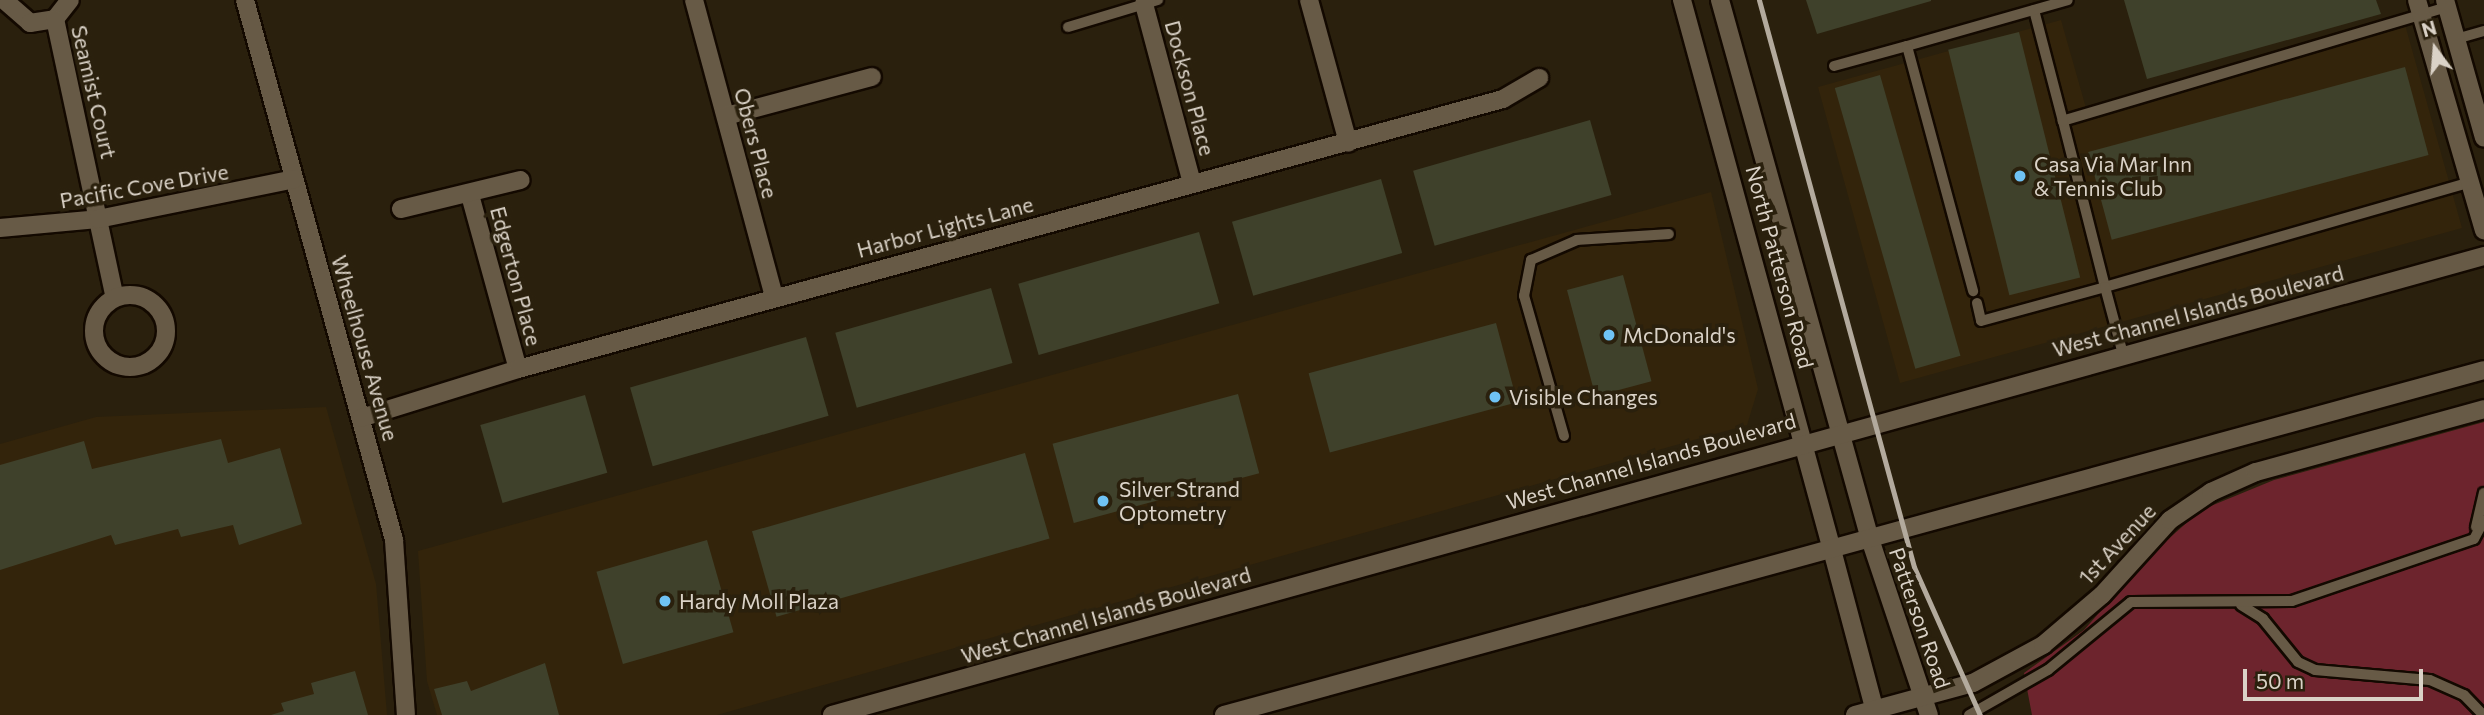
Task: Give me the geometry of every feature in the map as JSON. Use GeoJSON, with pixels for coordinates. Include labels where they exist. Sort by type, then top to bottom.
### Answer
{"type":"FeatureCollection","features":[{"type":"Feature","properties":{"kind":"street","name":"Seamist Court"},"geometry":{"type":"LineString","coordinates":[[4,0],[30,23],[55,19],[70,0]]}},
{"type":"Feature","properties":{"kind":"street","name":"Wheelhouse Avenue"},"geometry":{"type":"LineString","coordinates":[[244,0],[394,540],[406,715]]}},
{"type":"Feature","properties":{"kind":"street","name":"Obers Place"},"geometry":{"type":"LineString","coordinates":[[694,0],[774,297]]}},
{"type":"Feature","properties":{"kind":"street"},"geometry":{"type":"LineString","coordinates":[[1309,0],[1348,143]]}},
{"type":"Feature","properties":{"kind":"street","name":"North Patterson Road"},"geometry":{"type":"LineString","coordinates":[[1682,0],[1831,546]]}},
{"type":"Feature","properties":{"kind":"street","name":"North Patterson Road"},"geometry":{"type":"LineString","coordinates":[[1720,0],[1869,536]]}},
{"type":"Feature","properties":{"kind":"street","name":"Dockson Place"},"geometry":{"type":"LineString","coordinates":[[1151,2],[1192,183]]}},
{"type":"Feature","properties":{"kind":"street"},"geometry":{"type":"LineString","coordinates":[[2446,3],[2484,138]]}},
{"type":"Feature","properties":{"kind":"street"},"geometry":{"type":"LineString","coordinates":[[2419,8],[2468,183],[2484,230]]}},
{"type":"Feature","properties":{"kind":"street","name":"Seamist Court"},"geometry":{"type":"LineString","coordinates":[[55,19],[116,298]]}},
{"type":"Feature","properties":{"kind":"street"},"geometry":{"type":"LineString","coordinates":[[726,116],[872,77]]}},
{"type":"Feature","properties":{"kind":"street","name":"Harbor Lights Lane"},"geometry":{"type":"LineString","coordinates":[[361,418],[518,369],[774,297],[1503,100],[1539,78]]}},
{"type":"Feature","properties":{"kind":"street","name":"Pacific Cove Drive"},"geometry":{"type":"LineString","coordinates":[[0,228],[98,219],[294,179]]}},
{"type":"Feature","properties":{"kind":"street","name":"Edgerton Place"},"geometry":{"type":"LineString","coordinates":[[401,209],[470,195],[521,180]]}},
{"type":"Feature","properties":{"kind":"street","name":"Edgerton Place"},"geometry":{"type":"LineString","coordinates":[[470,195],[518,369]]}},
{"type":"Feature","properties":{"kind":"street","name":"West Channel Islands Boulevard"},"geometry":{"type":"LineString","coordinates":[[832,715],[1804,442],[2484,256]]}},
{"type":"Feature","properties":{"kind":"street"},"geometry":{"type":"LineString","coordinates":[[142,297],[163,314],[164,343],[145,364],[121,365],[100,349],[96,320],[116,298],[142,297]]}},
{"type":"Feature","properties":{"kind":"street"},"geometry":{"type":"LineString","coordinates":[[1224,715],[1831,546],[2484,370]]}},
{"type":"Feature","properties":{"kind":"street","name":"1st Avenue"},"geometry":{"type":"LineString","coordinates":[[1855,715],[1926,707],[2043,645],[2102,595],[2170,520],[2211,492],[2256,472],[2484,409]]}},
{"type":"Feature","properties":{"kind":"street","name":"Patterson Road"},"geometry":{"type":"LineString","coordinates":[[1869,536],[1926,707]]}},
{"type":"Feature","properties":{"kind":"street"},"geometry":{"type":"LineString","coordinates":[[1831,546],[1876,714]]}},
{"type":"Feature","properties":{"kind":"lane"},"geometry":{"type":"LineString","coordinates":[[1834,66],[2068,0]]}},
{"type":"Feature","properties":{"kind":"lane"},"geometry":{"type":"LineString","coordinates":[[1068,27],[1151,2]]}},
{"type":"Feature","properties":{"kind":"lane"},"geometry":{"type":"LineString","coordinates":[[2063,121],[2419,8],[2446,3]]}},
{"type":"Feature","properties":{"kind":"lane"},"geometry":{"type":"LineString","coordinates":[[2034,10],[2123,354]]}},
{"type":"Feature","properties":{"kind":"lane"},"geometry":{"type":"LineString","coordinates":[[2456,39],[2484,31]]}},
{"type":"Feature","properties":{"kind":"lane"},"geometry":{"type":"LineString","coordinates":[[1907,46],[1973,290]]}},
{"type":"Feature","properties":{"kind":"lane"},"geometry":{"type":"LineString","coordinates":[[1977,303],[1982,321],[2468,183]]}},
{"type":"Feature","properties":{"kind":"lane"},"geometry":{"type":"LineString","coordinates":[[1564,436],[1524,296],[1531,260],[1577,240],[1669,234]]}},
{"type":"Feature","properties":{"kind":"lane"},"geometry":{"type":"LineString","coordinates":[[2483,496],[2484,511]]}},
{"type":"Feature","properties":{"kind":"lane"},"geometry":{"type":"LineString","coordinates":[[2456,546],[2473,534],[2483,496]]}},
{"type":"Feature","properties":{"kind":"lane"},"geometry":{"type":"LineString","coordinates":[[1969,715],[2048,670],[2131,602],[2239,604],[2326,592],[2474,540],[2484,520]]}},
{"type":"Feature","properties":{"kind":"lane"},"geometry":{"type":"LineString","coordinates":[[2239,604],[2263,619],[2298,662],[2333,675],[2420,679],[2451,686],[2483,715]]}},
{"type":"Feature","properties":{"kind":"shaded area"},"geometry":{"type":"Polygon","coordinates":[[[2061,20],[2086,108],[2404,21],[2462,228],[1900,383],[1818,87],[2061,20]]]}},
{"type":"Feature","properties":{"kind":"shaded area","name":"Hardy Moll Plaza"},"geometry":{"type":"Polygon","coordinates":[[[1711,192],[1758,389],[1747,425],[717,715],[437,715],[427,681],[418,551],[1711,192]]]}},
{"type":"Feature","properties":{"kind":"shaded area"},"geometry":{"type":"Polygon","coordinates":[[[326,407],[376,584],[387,715],[0,715],[0,444],[96,417],[326,407]]]}},
{"type":"Feature","properties":{"kind":"shaded area"},"geometry":{"type":"Polygon","coordinates":[[[2484,422],[2484,715],[2032,715],[2024,673],[2084,630],[2147,558],[2201,510],[2274,480],[2484,422]]]}},
{"type":"Feature","properties":{"kind":"building"},"geometry":{"type":"Polygon","coordinates":[[[1806,0],[1931,0],[1931,1],[1817,34],[1806,0]]]}},
{"type":"Feature","properties":{"kind":"building"},"geometry":{"type":"Polygon","coordinates":[[[2124,0],[2376,0],[2381,14],[2147,79],[2124,0]]]}},
{"type":"Feature","properties":{"kind":"building","name":"Casa Via Mar Inn & Tennis Club"},"geometry":{"type":"Polygon","coordinates":[[[2019,32],[2080,277],[2009,295],[1948,50],[2019,32]]]}},
{"type":"Feature","properties":{"kind":"building"},"geometry":{"type":"Polygon","coordinates":[[[2405,67],[2429,155],[2112,240],[2088,152],[2405,67]]]}},
{"type":"Feature","properties":{"kind":"building"},"geometry":{"type":"Polygon","coordinates":[[[1880,75],[1960,356],[1915,369],[1835,88],[1880,75]]]}},
{"type":"Feature","properties":{"kind":"building"},"geometry":{"type":"Polygon","coordinates":[[[1590,120],[1611,195],[1435,246],[1413,171],[1590,120]]]}},
{"type":"Feature","properties":{"kind":"building"},"geometry":{"type":"Polygon","coordinates":[[[1381,179],[1402,253],[1253,296],[1232,222],[1381,179]]]}},
{"type":"Feature","properties":{"kind":"building"},"geometry":{"type":"Polygon","coordinates":[[[1199,232],[1219,303],[1039,355],[1018,284],[1199,232]]]}},
{"type":"Feature","properties":{"kind":"building","name":"McDonald's"},"geometry":{"type":"Polygon","coordinates":[[[1623,275],[1651,381],[1595,396],[1567,290],[1623,275]]]}},
{"type":"Feature","properties":{"kind":"building"},"geometry":{"type":"Polygon","coordinates":[[[991,288],[1012,363],[857,408],[835,333],[991,288]]]}},
{"type":"Feature","properties":{"kind":"building"},"geometry":{"type":"Polygon","coordinates":[[[1496,323],[1517,402],[1330,452],[1309,373],[1496,323]]]}},
{"type":"Feature","properties":{"kind":"building"},"geometry":{"type":"Polygon","coordinates":[[[806,337],[829,416],[653,466],[630,387],[806,337]]]}},
{"type":"Feature","properties":{"kind":"building"},"geometry":{"type":"Polygon","coordinates":[[[1238,394],[1259,473],[1074,523],[1053,444],[1238,394]]]}},
{"type":"Feature","properties":{"kind":"building"},"geometry":{"type":"Polygon","coordinates":[[[585,395],[607,473],[503,503],[480,425],[585,395]]]}},
{"type":"Feature","properties":{"kind":"building"},"geometry":{"type":"Polygon","coordinates":[[[221,439],[228,463],[280,448],[302,524],[239,545],[233,525],[181,537],[178,529],[115,545],[111,535],[0,570],[0,465],[84,441],[92,469],[221,439]]]}},
{"type":"Feature","properties":{"kind":"building"},"geometry":{"type":"Polygon","coordinates":[[[1025,453],[1050,539],[777,617],[752,531],[1025,453]]]}},
{"type":"Feature","properties":{"kind":"building","name":"Hardy Moll Plaza"},"geometry":{"type":"Polygon","coordinates":[[[707,540],[733,632],[623,664],[596,572],[707,540]]]}},
{"type":"Feature","properties":{"kind":"building"},"geometry":{"type":"Polygon","coordinates":[[[545,663],[559,715],[442,715],[434,689],[467,681],[471,691],[545,663]]]}},
{"type":"Feature","properties":{"kind":"building"},"geometry":{"type":"Polygon","coordinates":[[[355,671],[368,715],[271,715],[284,711],[281,703],[314,694],[311,683],[355,671]]]}},
{"type":"Feature","properties":{"kind":"railway"},"geometry":{"type":"LineString","coordinates":[[1759,0],[1914,567],[1980,715]]}},
{"type":"Feature","properties":{"kind":"place","name":"Casa Via Mar Inn & Tennis Club"},"geometry":{"type":"Point","coordinates":[2020,176]}},
{"type":"Feature","properties":{"kind":"place","name":"McDonald's"},"geometry":{"type":"Point","coordinates":[1609,335]}},
{"type":"Feature","properties":{"kind":"place","name":"Visible Changes"},"geometry":{"type":"Point","coordinates":[1495,397]}},
{"type":"Feature","properties":{"kind":"place","name":"Silver Strand Optometry"},"geometry":{"type":"Point","coordinates":[1103,501]}},
{"type":"Feature","properties":{"kind":"place","name":"Hardy Moll Plaza"},"geometry":{"type":"Point","coordinates":[665,601]}}]}
